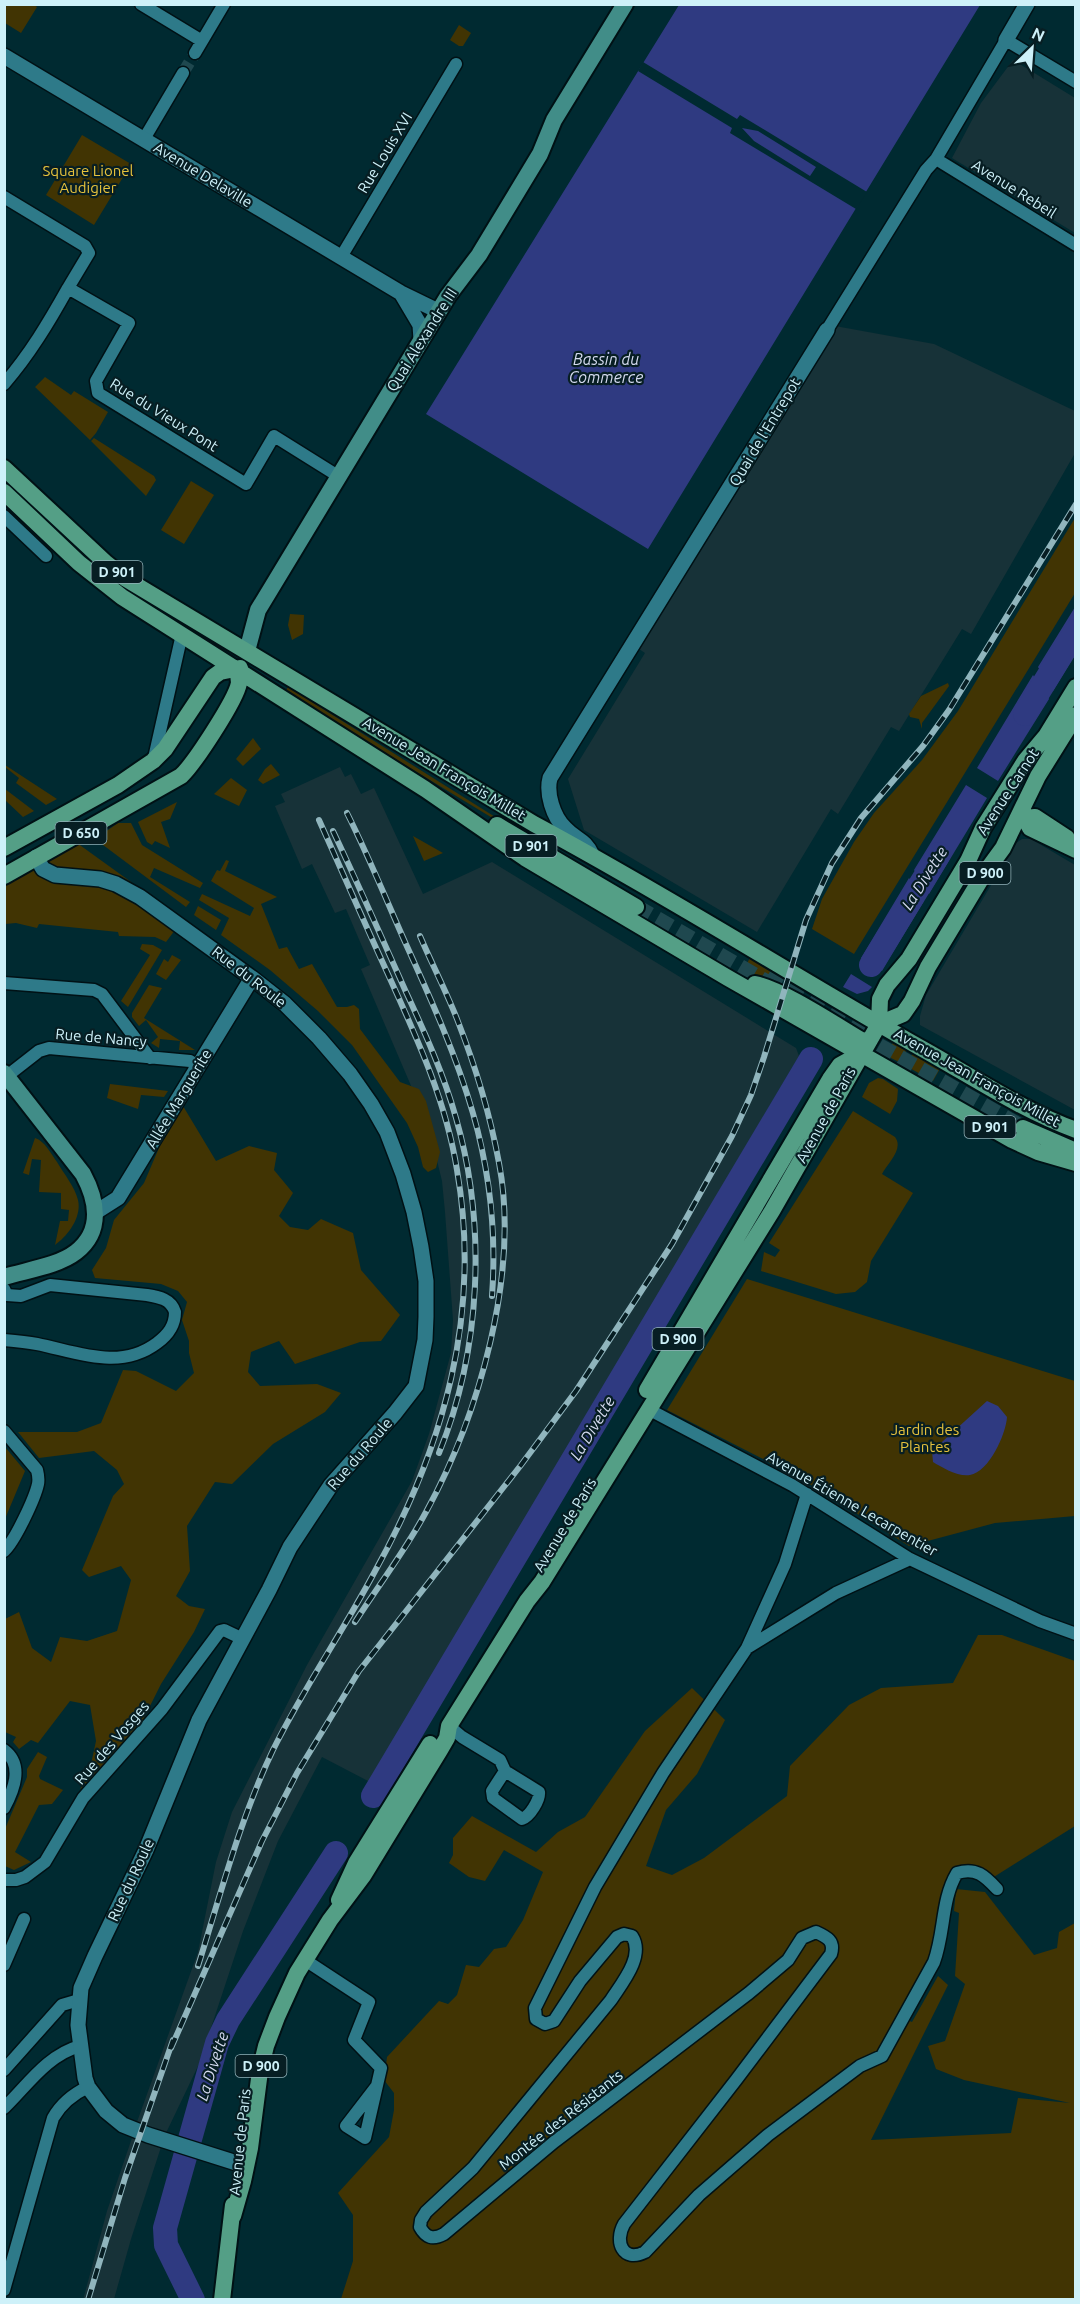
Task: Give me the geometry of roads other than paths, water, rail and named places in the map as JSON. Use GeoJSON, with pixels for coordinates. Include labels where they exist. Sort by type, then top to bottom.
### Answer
{"type":"FeatureCollection","features":[{"type":"Feature","properties":{"kind":"main road","name":"Quai Alexandre III"},"geometry":{"type":"LineString","coordinates":[[247,651],[258,610],[451,290],[479,255],[540,154],[554,120],[625,4]]}},
{"type":"Feature","properties":{"kind":"main road","name":"D 901"},"geometry":{"type":"LineString","coordinates":[[4,468],[116,572],[247,651]]}},
{"type":"Feature","properties":{"kind":"main road","name":"D 901"},"geometry":{"type":"LineString","coordinates":[[4,492],[97,578],[122,597],[268,691]]}},
{"type":"Feature","properties":{"kind":"main road","name":"Avenue Jean François Millet"},"geometry":{"type":"LineString","coordinates":[[247,651],[534,824],[592,855],[828,995],[1029,1108],[1076,1130]]}},
{"type":"Feature","properties":{"kind":"main road","name":"D 650"},"geometry":{"type":"LineString","coordinates":[[4,876],[181,776],[192,764],[231,701],[238,685],[236,670],[247,651]]}},
{"type":"Feature","properties":{"kind":"main road"},"geometry":{"type":"LineString","coordinates":[[236,670],[259,667],[287,674]]}},
{"type":"Feature","properties":{"kind":"main road","name":"D 650"},"geometry":{"type":"LineString","coordinates":[[4,848],[118,784],[153,761],[165,749],[213,677],[220,672],[236,670]]}},
{"type":"Feature","properties":{"kind":"main road","name":"D 650"},"geometry":{"type":"LineString","coordinates":[[231,701],[248,687],[258,685],[268,691]]}},
{"type":"Feature","properties":{"kind":"main road","name":"Avenue Carnot"},"geometry":{"type":"LineString","coordinates":[[879,1024],[880,999],[891,979],[909,959],[968,861],[983,828],[1025,761],[1046,736],[1076,687]]}},
{"type":"Feature","properties":{"kind":"main road","name":"Avenue Jean François Millet"},"geometry":{"type":"LineString","coordinates":[[268,691],[425,789],[525,858],[817,1029],[842,1043],[864,1048]]}},
{"type":"Feature","properties":{"kind":"main road","name":"D 900"},"geometry":{"type":"LineString","coordinates":[[864,1048],[879,1024],[903,1014],[912,1001],[927,967],[1022,816],[1038,776],[1076,715]]}},
{"type":"Feature","properties":{"kind":"main road","name":"D 901"},"geometry":{"type":"LineString","coordinates":[[425,789],[447,795],[637,904],[542,841],[534,824]]}},
{"type":"Feature","properties":{"kind":"main road"},"geometry":{"type":"LineString","coordinates":[[1001,800],[1022,816],[1036,832],[1076,850]]}},
{"type":"Feature","properties":{"kind":"main road"},"geometry":{"type":"LineString","coordinates":[[1022,816],[1035,817],[1076,843]]}},
{"type":"Feature","properties":{"kind":"main road"},"geometry":{"type":"LineString","coordinates":[[728,978],[763,986],[861,1040],[864,1048]]}},
{"type":"Feature","properties":{"kind":"main road","name":"D 901"},"geometry":{"type":"LineString","coordinates":[[864,1048],[1012,1140],[1038,1152],[1076,1163]]}},
{"type":"Feature","properties":{"kind":"main road","name":"Avenue de Paris"},"geometry":{"type":"LineString","coordinates":[[222,2300],[241,2164],[245,2091],[256,2042],[272,2004],[363,1876],[447,1738],[449,1726],[527,1601],[542,1582],[772,1211],[864,1048]]}},
{"type":"Feature","properties":{"kind":"main road","name":"Avenue de Paris"},"geometry":{"type":"LineString","coordinates":[[527,1601],[534,1578],[557,1537],[696,1309],[830,1079],[840,1065],[864,1048]]}},
{"type":"Feature","properties":{"kind":"main road"},"geometry":{"type":"LineString","coordinates":[[4,1276],[62,1259],[76,1252],[94,1224],[96,1212],[91,1189],[83,1174],[6,1074]]}},
{"type":"Feature","properties":{"kind":"main road","name":"D 901"},"geometry":{"type":"LineString","coordinates":[[1076,1141],[1024,1125],[1076,1151]]}},
{"type":"Feature","properties":{"kind":"street"},"geometry":{"type":"LineString","coordinates":[[141,4],[202,41]]}},
{"type":"Feature","properties":{"kind":"street"},"geometry":{"type":"LineString","coordinates":[[195,53],[224,4]]}},
{"type":"Feature","properties":{"kind":"street","name":"Quai de l'Entrepot"},"geometry":{"type":"LineString","coordinates":[[592,855],[587,843],[562,826],[549,794],[550,778],[926,170],[936,159],[1027,4]]}},
{"type":"Feature","properties":{"kind":"street"},"geometry":{"type":"LineString","coordinates":[[1006,40],[1076,82]]}},
{"type":"Feature","properties":{"kind":"street","name":"Avenue Delaville"},"geometry":{"type":"LineString","coordinates":[[4,56],[401,293],[438,311]]}},
{"type":"Feature","properties":{"kind":"street","name":"Rue Louis XVI"},"geometry":{"type":"LineString","coordinates":[[341,257],[456,64]]}},
{"type":"Feature","properties":{"kind":"street"},"geometry":{"type":"LineString","coordinates":[[144,139],[183,73]]}},
{"type":"Feature","properties":{"kind":"street","name":"Avenue Rebeil"},"geometry":{"type":"LineString","coordinates":[[936,159],[1076,245]]}},
{"type":"Feature","properties":{"kind":"street"},"geometry":{"type":"LineString","coordinates":[[4,197],[85,246],[89,253],[44,331],[4,384]]}},
{"type":"Feature","properties":{"kind":"street","name":"Rue du Vieux Pont"},"geometry":{"type":"LineString","coordinates":[[68,288],[129,323],[96,381],[98,393],[246,484],[274,436],[338,476]]}},
{"type":"Feature","properties":{"kind":"street","name":"Avenue Delaville"},"geometry":{"type":"LineString","coordinates":[[401,293],[420,325],[421,340]]}},
{"type":"Feature","properties":{"kind":"street"},"geometry":{"type":"LineString","coordinates":[[4,516],[46,556]]}},
{"type":"Feature","properties":{"kind":"street"},"geometry":{"type":"LineString","coordinates":[[153,761],[182,634]]}},
{"type":"Feature","properties":{"kind":"street","name":"Rue du Roule"},"geometry":{"type":"LineString","coordinates":[[36,857],[43,868],[55,875],[100,879],[116,884],[140,897],[252,978],[285,1004],[319,1038],[350,1074],[387,1132],[414,1212],[426,1281],[425,1340],[416,1386],[331,1485],[290,1547],[199,1720],[146,1850],[94,1956],[81,1988],[80,2046],[88,2087],[106,2111],[123,2125],[241,2164]]}},
{"type":"Feature","properties":{"kind":"street","name":"Allée Marguerite"},"geometry":{"type":"LineString","coordinates":[[96,1212],[118,1198],[252,978]]}},
{"type":"Feature","properties":{"kind":"street"},"geometry":{"type":"LineString","coordinates":[[4,983],[94,990],[102,994],[150,1058]]}},
{"type":"Feature","properties":{"kind":"street","name":"Rue de Nancy"},"geometry":{"type":"LineString","coordinates":[[6,1074],[43,1049],[190,1061],[199,1067]]}},
{"type":"Feature","properties":{"kind":"street"},"geometry":{"type":"LineString","coordinates":[[4,1289],[7,1295],[13,1297],[50,1285],[147,1295],[169,1302],[175,1312],[173,1326],[165,1337],[152,1347],[126,1357],[107,1359],[71,1353],[36,1343],[4,1340]]}},
{"type":"Feature","properties":{"kind":"street","name":"Avenue Étienne Lecarpentier"},"geometry":{"type":"LineString","coordinates":[[648,1409],[807,1494],[910,1558],[1040,1621],[1076,1635]]}},
{"type":"Feature","properties":{"kind":"street"},"geometry":{"type":"LineString","coordinates":[[4,1431],[37,1470],[39,1477],[32,1501],[11,1544],[4,1551]]}},
{"type":"Feature","properties":{"kind":"street","name":"Montée des Résistants"},"geometry":{"type":"LineString","coordinates":[[807,1494],[785,1564],[747,1648],[663,1773],[595,1887],[535,2008],[536,2019],[545,2024],[554,2021],[580,1981],[617,1937],[624,1934],[633,1936],[637,1942],[637,1949],[629,1972],[611,2000],[473,2168],[426,2212],[420,2227],[424,2234],[436,2238],[444,2234],[554,2142],[749,1993],[788,1960],[802,1938],[816,1932],[824,1935],[831,1941],[833,1947],[831,1954],[624,2224],[619,2233],[622,2249],[628,2254],[638,2256],[645,2252],[699,2196],[768,2135],[860,2066],[882,2056],[939,1950],[948,1888],[957,1873],[967,1870],[977,1873],[997,1889]]}},
{"type":"Feature","properties":{"kind":"street"},"geometry":{"type":"LineString","coordinates":[[747,1648],[836,1593],[910,1558]]}},
{"type":"Feature","properties":{"kind":"street","name":"Rue des Vosges"},"geometry":{"type":"LineString","coordinates":[[4,1880],[25,1877],[45,1862],[83,1798],[162,1709],[220,1631],[224,1630],[243,1639]]}},
{"type":"Feature","properties":{"kind":"street"},"geometry":{"type":"LineString","coordinates":[[449,1726],[462,1737],[500,1760],[505,1771]]}},
{"type":"Feature","properties":{"kind":"street"},"geometry":{"type":"LineString","coordinates":[[4,1750],[16,1765],[15,1778],[4,1808]]}},
{"type":"Feature","properties":{"kind":"street"},"geometry":{"type":"LineString","coordinates":[[4,1965],[24,1919]]}},
{"type":"Feature","properties":{"kind":"street"},"geometry":{"type":"LineString","coordinates":[[301,1966],[369,2002],[354,2040],[381,2068],[376,2087]]}},
{"type":"Feature","properties":{"kind":"street"},"geometry":{"type":"LineString","coordinates":[[4,2070],[62,2005],[79,2000]]}},
{"type":"Feature","properties":{"kind":"street"},"geometry":{"type":"LineString","coordinates":[[4,2109],[40,2070],[59,2054],[80,2046]]}},
{"type":"Feature","properties":{"kind":"street"},"geometry":{"type":"LineString","coordinates":[[4,2290],[53,2118],[59,2108],[79,2091],[88,2087]]}},
{"type":"Feature","properties":{"kind":"water","name":"Bassin du Commerce"},"geometry":{"type":"Polygon","coordinates":[[[679,5],[980,5],[648,549],[426,414],[679,5]]]}},
{"type":"Feature","properties":{"kind":"water"},"geometry":{"type":"Polygon","coordinates":[[[1075,607],[1075,655],[1053,691],[1038,667],[1075,607]]]}},
{"type":"Feature","properties":{"kind":"water"},"geometry":{"type":"Polygon","coordinates":[[[1033,675],[1049,699],[998,781],[977,768],[1033,675]]]}},
{"type":"Feature","properties":{"kind":"water"},"geometry":{"type":"Polygon","coordinates":[[[966,785],[987,798],[929,894],[914,870],[966,785]]]}},
{"type":"Feature","properties":{"kind":"water"},"geometry":{"type":"Polygon","coordinates":[[[909,878],[924,901],[882,971],[861,958],[909,878]]]}},
{"type":"Feature","properties":{"kind":"water"},"geometry":{"type":"Polygon","coordinates":[[[851,974],[872,987],[868,991],[857,994],[843,987],[851,974]]]}},
{"type":"Feature","properties":{"kind":"water"},"geometry":{"type":"Polygon","coordinates":[[[987,1401],[998,1406],[1007,1417],[1000,1442],[984,1467],[970,1475],[961,1475],[933,1462],[932,1451],[987,1401]]]}},
{"type":"Feature","properties":{"kind":"waterway","name":"La Divette"},"geometry":{"type":"LineString","coordinates":[[1025,714],[1076,631]]}},
{"type":"Feature","properties":{"kind":"waterway","name":"La Divette"},"geometry":{"type":"LineString","coordinates":[[871,965],[939,854]]}},
{"type":"Feature","properties":{"kind":"waterway","name":"La Divette"},"geometry":{"type":"LineString","coordinates":[[373,1796],[811,1059]]}},
{"type":"Feature","properties":{"kind":"waterway","name":"La Divette"},"geometry":{"type":"LineString","coordinates":[[193,2300],[166,2245],[165,2228],[217,2043],[228,2020],[336,1853]]}},
{"type":"Feature","properties":{"kind":"tunnel"},"geometry":{"type":"LineString","coordinates":[[183,73],[195,53]]}},
{"type":"Feature","properties":{"kind":"tunnel"},"geometry":{"type":"LineString","coordinates":[[636,907],[775,987]]}},
{"type":"Feature","properties":{"kind":"tunnel"},"geometry":{"type":"LineString","coordinates":[[768,975],[871,1033]]}},
{"type":"Feature","properties":{"kind":"tunnel"},"geometry":{"type":"LineString","coordinates":[[858,1034],[1023,1128]]}},
{"type":"Feature","properties":{"kind":"railway"},"geometry":{"type":"LineString","coordinates":[[171,2048],[262,1841],[297,1773],[359,1671],[521,1465],[576,1391],[672,1244],[732,1136],[751,1095],[806,920],[832,863],[861,818],[923,746],[949,710],[1076,504]]}},
{"type":"Feature","properties":{"kind":"railway"},"geometry":{"type":"LineString","coordinates":[[347,813],[443,1029],[473,1113],[490,1200],[493,1246],[492,1296]]}},
{"type":"Feature","properties":{"kind":"railway"},"geometry":{"type":"LineString","coordinates":[[198,1966],[241,1829],[261,1776],[297,1705],[374,1573],[399,1525],[420,1477],[438,1428],[451,1378],[460,1328],[464,1276],[463,1223],[457,1170],[446,1119],[419,1044],[319,820]]}},
{"type":"Feature","properties":{"kind":"railway"},"geometry":{"type":"LineString","coordinates":[[333,831],[434,1054],[456,1118],[466,1159],[472,1201],[475,1287],[464,1372],[439,1453]]}},
{"type":"Feature","properties":{"kind":"railway"},"geometry":{"type":"LineString","coordinates":[[355,1622],[426,1512],[463,1432],[490,1342],[499,1296],[504,1250],[504,1206],[499,1163],[487,1108],[457,1019],[420,936]]}},
{"type":"Feature","properties":{"kind":"railway"},"geometry":{"type":"LineString","coordinates":[[88,2300],[125,2178],[173,2040]]}},
{"type":"Feature","properties":{"kind":"park label","name":"Square Lionel Audigier"},"geometry":{"type":"Point","coordinates":[88,180]}},
{"type":"Feature","properties":{"kind":"park label","name":"Jardin des Plantes"},"geometry":{"type":"Point","coordinates":[925,1438]}}]}
